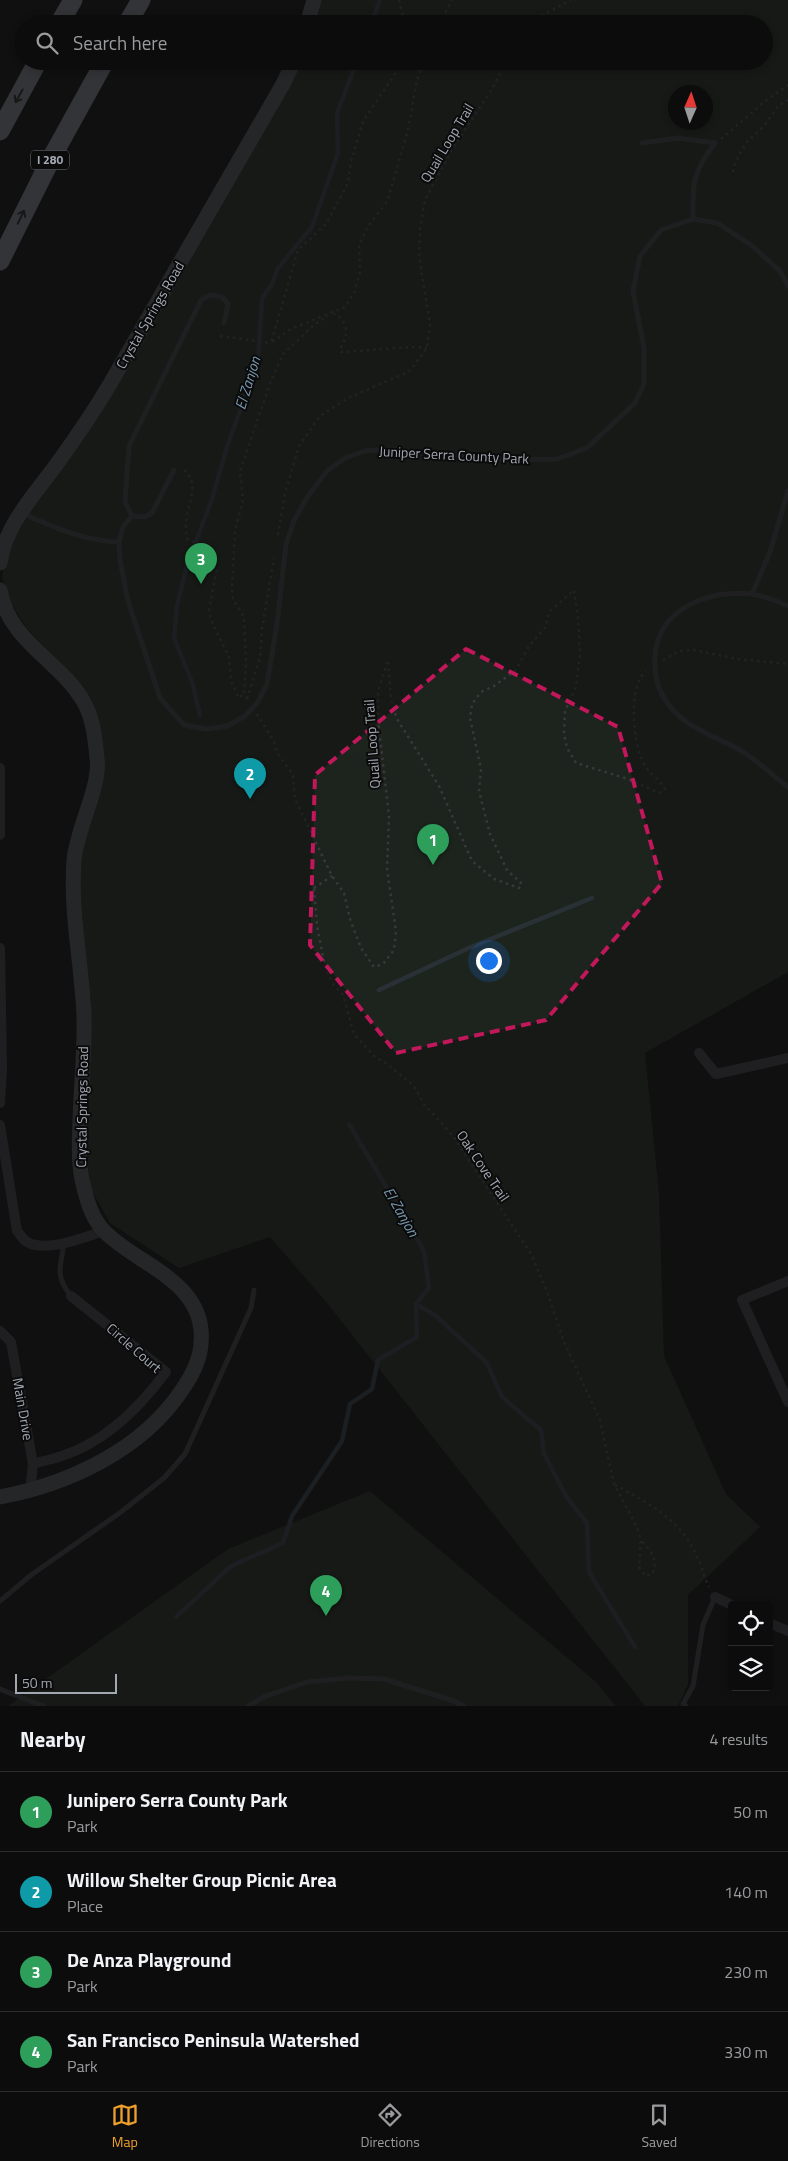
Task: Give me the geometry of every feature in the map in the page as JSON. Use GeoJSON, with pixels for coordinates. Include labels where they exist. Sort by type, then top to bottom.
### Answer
{"type":"FeatureCollection","features":[{"type":"Feature","properties":{"kind":"highway"},"geometry":{"type":"LineString","coordinates":[[64,15],[73,0]]}},
{"type":"Feature","properties":{"kind":"highway"},"geometry":{"type":"LineString","coordinates":[[133,15],[142,0]]}},
{"type":"Feature","properties":{"kind":"highway"},"geometry":{"type":"LineString","coordinates":[[0,131],[33,70]]}},
{"type":"Feature","properties":{"kind":"highway","name":"I 280"},"geometry":{"type":"LineString","coordinates":[[0,261],[53,155],[100,70]]}},
{"type":"Feature","properties":{"kind":"street"},"geometry":{"type":"LineString","coordinates":[[310,15],[314,0]]}},
{"type":"Feature","properties":{"kind":"street","name":"Crystal Springs Road"},"geometry":{"type":"LineString","coordinates":[[0,564],[6,538],[21,512],[86,423],[105,392],[290,70]]}},
{"type":"Feature","properties":{"kind":"street","name":"Crystal Springs Road"},"geometry":{"type":"LineString","coordinates":[[0,590],[2,603],[12,624],[26,641],[71,683],[84,702],[92,724],[98,762],[79,833],[74,860],[74,888],[84,1018],[79,1158],[82,1184],[90,1211],[104,1230],[124,1248],[164,1272],[179,1287],[192,1305],[200,1326],[201,1344],[197,1362],[188,1382],[159,1421],[136,1440],[106,1459],[68,1477],[30,1492],[0,1497]]}},
{"type":"Feature","properties":{"kind":"street"},"geometry":{"type":"LineString","coordinates":[[0,768],[0,835]]}},
{"type":"Feature","properties":{"kind":"street"},"geometry":{"type":"LineString","coordinates":[[0,948],[2,1069],[0,1103]]}},
{"type":"Feature","properties":{"kind":"street"},"geometry":{"type":"LineString","coordinates":[[699,1053],[716,1074],[788,1058]]}},
{"type":"Feature","properties":{"kind":"street"},"geometry":{"type":"LineString","coordinates":[[0,1125],[17,1231],[26,1242],[39,1246],[64,1243],[104,1230]]}},
{"type":"Feature","properties":{"kind":"street"},"geometry":{"type":"LineString","coordinates":[[788,1281],[742,1300],[788,1402]]}},
{"type":"Feature","properties":{"kind":"street","name":"Circle Court"},"geometry":{"type":"LineString","coordinates":[[32,1464],[64,1456],[94,1440],[121,1422],[146,1399],[166,1372],[71,1296]]}},
{"type":"Feature","properties":{"kind":"street","name":"Main Drive"},"geometry":{"type":"LineString","coordinates":[[0,1331],[10,1342],[32,1464],[30,1492]]}},
{"type":"Feature","properties":{"kind":"street"},"geometry":{"type":"LineString","coordinates":[[715,1597],[728,1603]]}},
{"type":"Feature","properties":{"kind":"street"},"geometry":{"type":"LineString","coordinates":[[773,1624],[788,1631]]}},
{"type":"Feature","properties":{"kind":"lane"},"geometry":{"type":"LineString","coordinates":[[642,142],[678,138],[715,143],[700,163],[693,188],[694,219],[716,223],[751,245],[780,271],[788,286]]}},
{"type":"Feature","properties":{"kind":"lane","name":"Juniper Serra County Park"},"geometry":{"type":"LineString","coordinates":[[119,542],[128,602],[160,698],[184,725],[208,729],[227,726],[245,716],[258,702],[267,684],[277,624],[286,544],[294,521],[306,499],[327,471],[345,458],[365,451],[389,449],[510,460],[557,459],[588,448],[635,404],[644,384],[644,348],[633,291],[640,256],[661,230],[694,219]]}},
{"type":"Feature","properties":{"kind":"lane"},"geometry":{"type":"LineString","coordinates":[[132,516],[125,502],[129,446],[201,300],[210,295],[222,297],[228,304],[224,323]]}},
{"type":"Feature","properties":{"kind":"lane"},"geometry":{"type":"LineString","coordinates":[[132,516],[145,517],[152,513],[174,470]]}},
{"type":"Feature","properties":{"kind":"lane"},"geometry":{"type":"LineString","coordinates":[[752,594],[770,552],[788,491]]}},
{"type":"Feature","properties":{"kind":"lane"},"geometry":{"type":"LineString","coordinates":[[21,512],[49,525],[100,542],[119,542],[123,527],[132,516]]}},
{"type":"Feature","properties":{"kind":"lane"},"geometry":{"type":"LineString","coordinates":[[788,606],[752,594],[712,595],[697,600],[671,617],[656,643],[654,665],[656,684],[669,706],[691,726],[741,750],[788,787]]}},
{"type":"Feature","properties":{"kind":"lane"},"geometry":{"type":"LineString","coordinates":[[64,1243],[60,1275],[61,1284],[71,1296]]}},
{"type":"Feature","properties":{"kind":"lane"},"geometry":{"type":"LineString","coordinates":[[0,1601],[31,1575],[121,1512],[164,1478],[186,1454],[251,1308],[254,1290]]}},
{"type":"Feature","properties":{"kind":"lane"},"geometry":{"type":"LineString","coordinates":[[683,1705],[693,1686],[704,1625],[715,1597]]}},
{"type":"Feature","properties":{"kind":"lane"},"geometry":{"type":"LineString","coordinates":[[248,1706],[266,1696],[307,1682],[349,1678],[384,1679],[454,1701],[463,1706]]}},
{"type":"Feature","properties":{"kind":"lane"},"geometry":{"type":"LineString","coordinates":[[0,1689],[43,1706]]}},
{"type":"Feature","properties":{"kind":"path"},"geometry":{"type":"LineString","coordinates":[[399,0],[403,15]]}},
{"type":"Feature","properties":{"kind":"path"},"geometry":{"type":"LineString","coordinates":[[444,15],[452,0]]}},
{"type":"Feature","properties":{"kind":"path"},"geometry":{"type":"LineString","coordinates":[[543,15],[571,0]]}},
{"type":"Feature","properties":{"kind":"path"},"geometry":{"type":"LineString","coordinates":[[271,343],[298,250],[326,224],[348,183],[351,162],[363,121],[398,70]]}},
{"type":"Feature","properties":{"kind":"path"},"geometry":{"type":"LineString","coordinates":[[275,552],[262,630],[260,658],[247,699],[244,694],[246,661],[244,617],[233,599],[232,588],[235,530],[244,500],[240,471],[271,381],[283,354],[314,325],[345,307],[354,293],[360,272],[359,246],[368,226],[387,202],[408,130],[417,80],[421,70]]}},
{"type":"Feature","properties":{"kind":"path","name":"Quail Loop Trail"},"geometry":{"type":"LineString","coordinates":[[278,536],[285,493],[299,446],[320,416],[348,398],[410,371],[427,348],[430,324],[419,258],[420,228],[425,200],[451,151],[492,89],[502,70]]}},
{"type":"Feature","properties":{"kind":"path"},"geometry":{"type":"LineString","coordinates":[[715,143],[764,102],[788,85]]}},
{"type":"Feature","properties":{"kind":"path"},"geometry":{"type":"LineString","coordinates":[[733,172],[735,163],[746,143],[764,126],[778,106],[788,100]]}},
{"type":"Feature","properties":{"kind":"path"},"geometry":{"type":"LineString","coordinates":[[220,336],[252,342],[271,343],[291,329],[333,313],[339,316],[347,329],[346,337],[340,349],[341,352],[412,347],[427,348]]}},
{"type":"Feature","properties":{"kind":"path"},"geometry":{"type":"LineString","coordinates":[[182,469],[189,474],[193,490],[186,516],[187,539],[197,543],[209,554],[218,569],[209,610],[211,620],[229,657],[233,687],[239,698],[244,694]]}},
{"type":"Feature","properties":{"kind":"path","name":"Quail Loop Trail"},"geometry":{"type":"LineString","coordinates":[[253,708],[278,754],[293,775],[295,799],[332,876],[344,893],[350,919],[361,948],[374,967],[383,964],[394,950],[396,931],[387,869],[389,816],[378,720],[378,691],[388,660],[391,700],[397,719],[439,786],[472,861],[494,878],[519,888],[522,884],[507,870],[490,834],[479,791],[482,769],[470,718],[472,704],[481,692],[494,686],[516,670],[529,646],[545,628],[549,612],[574,590],[578,616],[580,655],[576,687],[565,712],[564,734],[567,748],[576,762],[628,779],[659,793],[665,789],[659,779],[645,767],[636,734],[634,695],[640,676],[654,665],[679,651],[694,650],[737,659],[788,664]]}},
{"type":"Feature","properties":{"kind":"path"},"geometry":{"type":"LineString","coordinates":[[310,883],[314,888],[332,876]]}},
{"type":"Feature","properties":{"kind":"path","name":"Oak Cove Trail"},"geometry":{"type":"LineString","coordinates":[[314,888],[317,926],[325,966],[332,983],[343,995],[354,1034],[375,1057],[386,1063],[414,1086],[423,1103],[453,1136],[531,1254],[548,1294],[564,1342],[600,1420],[614,1484],[637,1527],[641,1540],[654,1557],[655,1567],[652,1574],[645,1576],[639,1567],[641,1540]]}},
{"type":"Feature","properties":{"kind":"path"},"geometry":{"type":"LineString","coordinates":[[614,1484],[676,1524],[697,1555],[702,1576],[715,1597]]}},
{"type":"Feature","properties":{"kind":"highlighted area"},"geometry":{"type":"Polygon","coordinates":[[[466,649],[618,727],[662,883],[546,1020],[396,1053],[310,945],[315,775],[466,649]]]}},
{"type":"Feature","properties":{"kind":"shaded area"},"geometry":{"type":"Polygon","coordinates":[[[321,0],[788,0],[788,972],[645,1053],[659,1194],[664,1356],[726,1494],[760,1527],[688,1595],[688,1684],[678,1706],[645,1706],[327,1303],[270,1237],[179,1268],[110,1223],[91,1189],[86,1150],[90,1009],[78,880],[100,739],[58,662],[26,627],[8,599],[2,577],[8,550],[16,533],[294,70],[773,70],[773,15],[317,15],[321,0]]]}},
{"type":"Feature","properties":{"kind":"shaded area"},"geometry":{"type":"Polygon","coordinates":[[[370,1491],[596,1682],[616,1706],[8,1706],[228,1549],[370,1491]]]}},
{"type":"Feature","properties":{"kind":"waterway","name":"El Zanjon"},"geometry":{"type":"LineString","coordinates":[[374,15],[380,0]]}},
{"type":"Feature","properties":{"kind":"waterway","name":"El Zanjon"},"geometry":{"type":"LineString","coordinates":[[200,715],[192,682],[174,638],[177,606],[187,565],[211,502],[227,447],[258,361],[262,298],[272,284],[278,268],[312,227],[338,153],[337,113],[354,70]]}},
{"type":"Feature","properties":{"kind":"waterway"},"geometry":{"type":"LineString","coordinates":[[379,990],[471,947],[592,898]]}},
{"type":"Feature","properties":{"kind":"waterway","name":"El Zanjon"},"geometry":{"type":"LineString","coordinates":[[349,1124],[424,1251],[429,1288],[416,1304]]}},
{"type":"Feature","properties":{"kind":"waterway"},"geometry":{"type":"LineString","coordinates":[[416,1304],[436,1316],[487,1363],[502,1397],[541,1430],[544,1454],[566,1496],[587,1523],[589,1572],[635,1647]]}},
{"type":"Feature","properties":{"kind":"waterway"},"geometry":{"type":"LineString","coordinates":[[176,1617],[231,1566],[283,1543],[292,1516],[342,1441],[350,1404],[372,1389],[378,1360],[417,1337],[416,1304]]}},
{"type":"Feature","properties":{"kind":"place","name":"De Anza Playground"},"geometry":{"type":"Point","coordinates":[201,584]}},
{"type":"Feature","properties":{"kind":"place","name":"Willow Shelter Group Picnic Area"},"geometry":{"type":"Point","coordinates":[250,799]}},
{"type":"Feature","properties":{"kind":"place","name":"Junipero Serra County Park"},"geometry":{"type":"Point","coordinates":[433,865]}},
{"type":"Feature","properties":{"kind":"place","name":"San Francisco Peninsula Watershed"},"geometry":{"type":"Point","coordinates":[326,1616]}}]}
